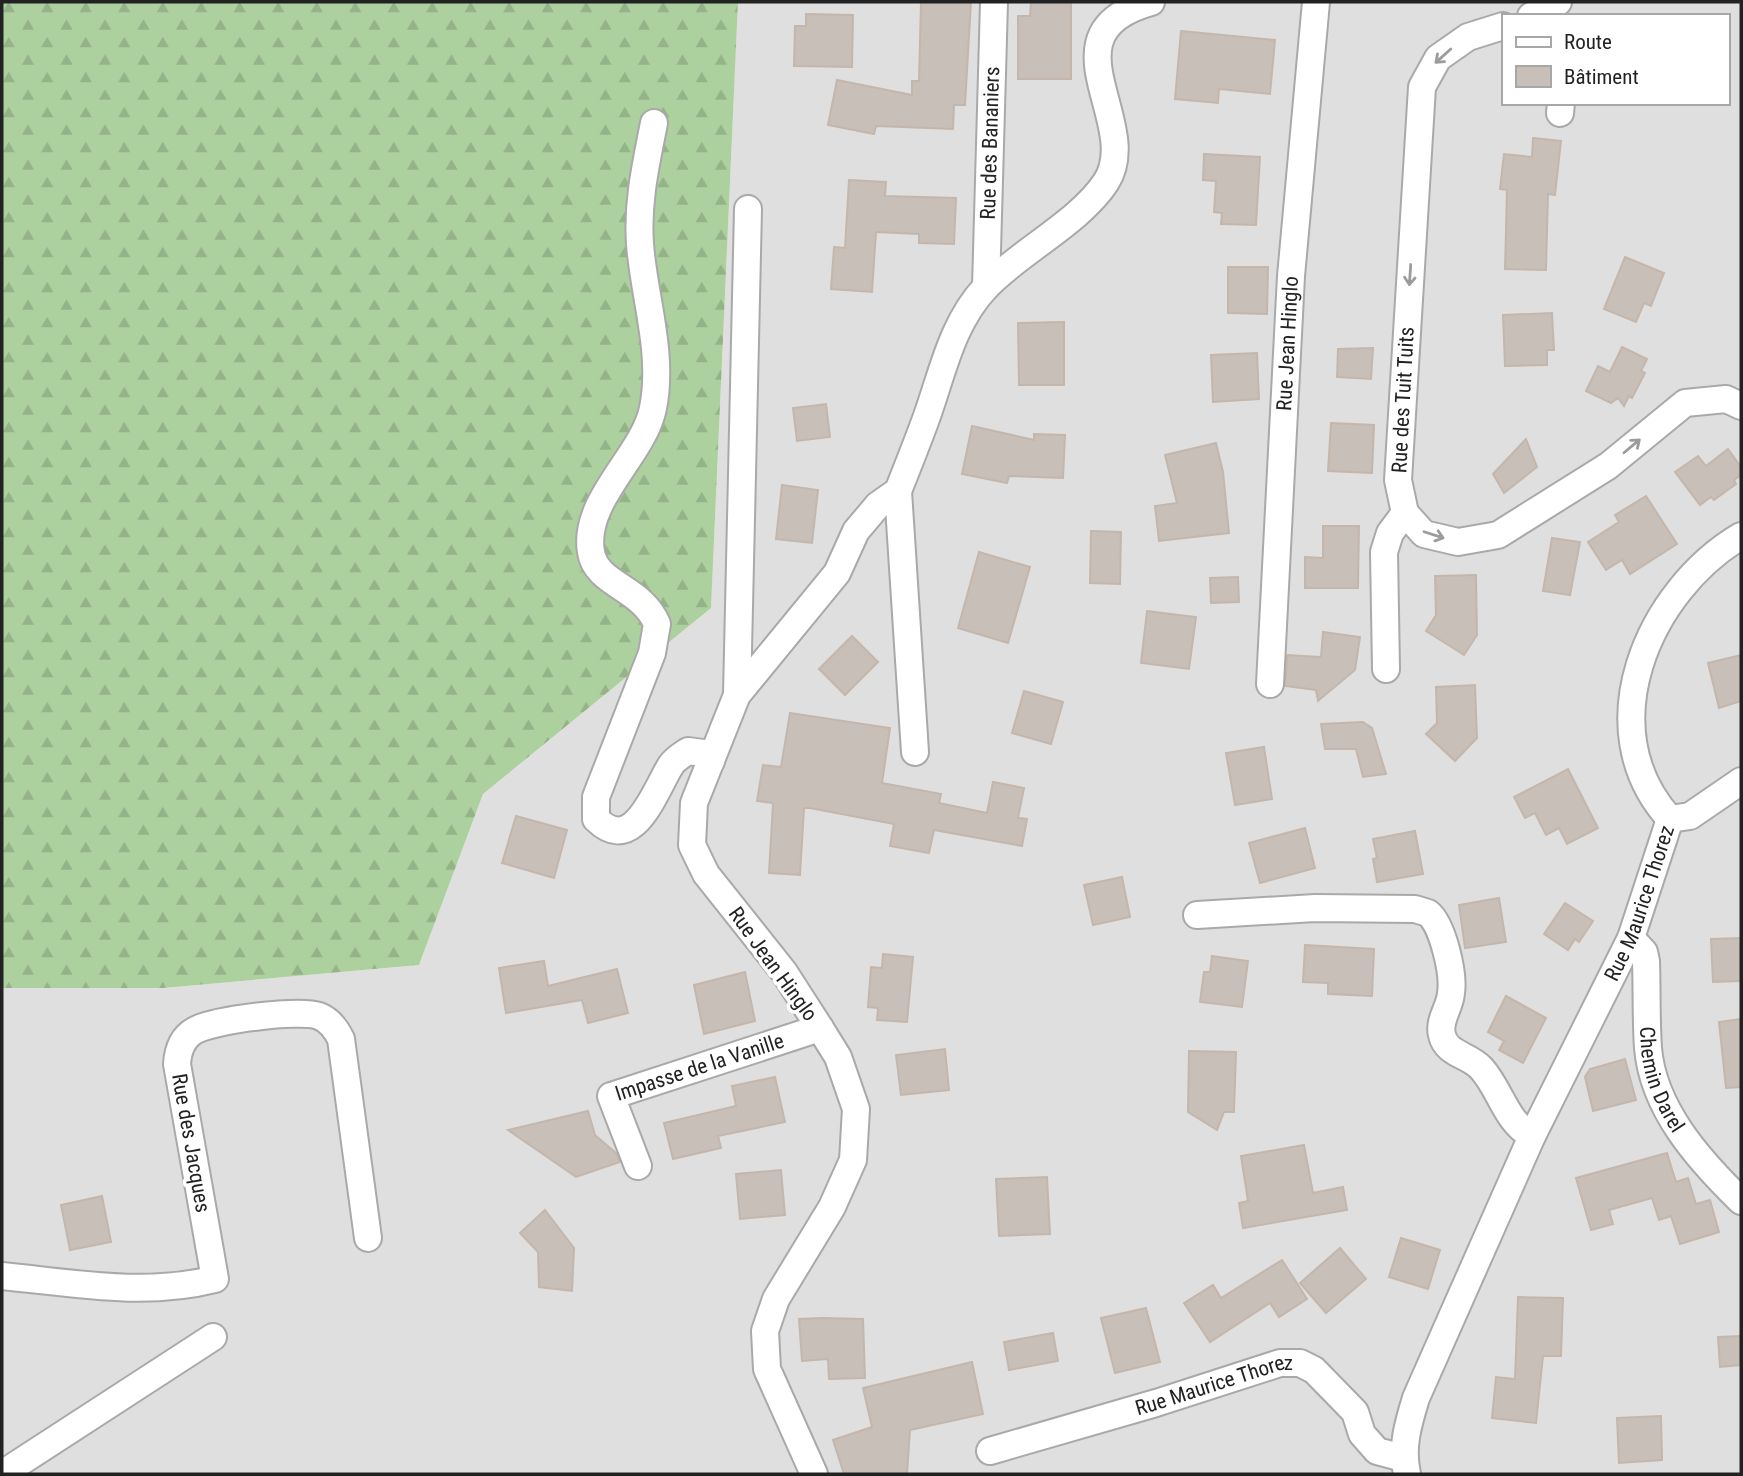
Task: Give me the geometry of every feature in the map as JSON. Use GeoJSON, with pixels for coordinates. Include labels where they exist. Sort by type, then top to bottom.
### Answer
{"type":"FeatureCollection","features":[{"type":"Feature","properties":{"kind":"street","name":"Rue des Bananiers"},"geometry":{"type":"LineString","coordinates":[[986,287],[994,2]]}},
{"type":"Feature","properties":{"kind":"street","name":"Rue Jean Hinglo"},"geometry":{"type":"LineString","coordinates":[[915,752],[898,491],[957,327],[986,287],[1090,200],[1108,180],[1114,150],[1097,61],[1103,29],[1126,9],[1151,2]]}},
{"type":"Feature","properties":{"kind":"street","name":"Rue Jean Hinglo"},"geometry":{"type":"LineString","coordinates":[[1269,684],[1291,276],[1316,2]]}},
{"type":"Feature","properties":{"kind":"street"},"geometry":{"type":"LineString","coordinates":[[1535,14],[1558,2]]}},
{"type":"Feature","properties":{"kind":"street","name":"Rue des Tuit Tuits"},"geometry":{"type":"LineString","coordinates":[[1405,513],[1398,480],[1422,87],[1437,58],[1468,37],[1502,26]]}},
{"type":"Feature","properties":{"kind":"street"},"geometry":{"type":"LineString","coordinates":[[654,123],[639,201],[640,244],[654,335],[656,392],[645,433],[605,495],[590,546],[594,564],[604,576],[639,597],[657,624],[652,653],[596,797],[596,819],[606,828],[616,831],[633,825],[648,807],[672,762],[688,751],[703,753],[711,761]]}},
{"type":"Feature","properties":{"kind":"street"},"geometry":{"type":"LineString","coordinates":[[737,695],[748,209]]}},
{"type":"Feature","properties":{"kind":"street"},"geometry":{"type":"LineString","coordinates":[[1386,670],[1384,552],[1390,533],[1405,513],[1424,534],[1458,542],[1498,535],[1608,466],[1685,403],[1726,398],[1741,405]]}},
{"type":"Feature","properties":{"kind":"street","name":"Rue Jean Hinglo"},"geometry":{"type":"LineString","coordinates":[[814,1474],[767,1369],[765,1331],[776,1299],[832,1207],[853,1160],[856,1109],[838,1057],[820,1028],[783,972],[706,874],[692,845],[694,803],[737,695],[837,573],[856,531],[878,506],[898,491]]}},
{"type":"Feature","properties":{"kind":"street","name":"Rue Maurice Thorez"},"geometry":{"type":"LineString","coordinates":[[990,1451],[1156,1403],[1280,1363],[1300,1363],[1314,1370],[1355,1412],[1362,1434],[1377,1451],[1405,1466],[1405,1432],[1416,1398],[1532,1136],[1631,937],[1670,819],[1657,804],[1643,779],[1632,742],[1630,699],[1643,649],[1670,604],[1702,566],[1721,548],[1741,536]]}},
{"type":"Feature","properties":{"kind":"street"},"geometry":{"type":"LineString","coordinates":[[1670,819],[1690,816],[1741,782]]}},
{"type":"Feature","properties":{"kind":"street"},"geometry":{"type":"LineString","coordinates":[[1198,915],[1315,908],[1415,909],[1428,913],[1438,922],[1442,933],[1452,992],[1442,1019],[1444,1042],[1451,1051],[1476,1063],[1492,1080],[1510,1118],[1532,1136]]}},
{"type":"Feature","properties":{"kind":"street","name":"Chemin Darel"},"geometry":{"type":"LineString","coordinates":[[1631,937],[1644,952],[1647,961],[1648,1050],[1657,1084],[1685,1139],[1741,1201]]}},
{"type":"Feature","properties":{"kind":"street","name":"Rue des Jacques"},"geometry":{"type":"LineString","coordinates":[[2,1276],[129,1288],[189,1286],[215,1279],[177,1063],[178,1052],[192,1032],[205,1026],[286,1014],[307,1013],[320,1016],[336,1028],[341,1039],[368,1238]]}},
{"type":"Feature","properties":{"kind":"street","name":"Impasse de la Vanille"},"geometry":{"type":"LineString","coordinates":[[638,1166],[611,1096],[820,1028]]}},
{"type":"Feature","properties":{"kind":"street"},"geometry":{"type":"LineString","coordinates":[[2,1474],[213,1337]]}},
{"type":"Feature","properties":{"kind":"shaded area"},"geometry":{"type":"Polygon","coordinates":[[[738,2],[1741,2],[1741,1474],[2,1474],[2,988],[163,988],[419,965],[483,794],[711,608],[738,2]]]}},
{"type":"Feature","properties":{"kind":"green space"},"geometry":{"type":"Polygon","coordinates":[[[2,2],[738,2],[711,608],[483,794],[419,965],[163,988],[2,988],[2,2]]]}},
{"type":"Feature","properties":{"kind":"building"},"geometry":{"type":"Polygon","coordinates":[[[921,2],[971,2],[965,105],[954,105],[953,129],[876,126],[874,134],[828,125],[837,80],[912,95],[912,81],[919,81],[921,2]]]}},
{"type":"Feature","properties":{"kind":"building"},"geometry":{"type":"Polygon","coordinates":[[[1031,2],[1071,2],[1071,79],[1018,79],[1018,16],[1030,16],[1031,2]]]}},
{"type":"Feature","properties":{"kind":"building"},"geometry":{"type":"Polygon","coordinates":[[[806,14],[853,15],[852,67],[794,66],[795,26],[806,26],[806,14]]]}},
{"type":"Feature","properties":{"kind":"building"},"geometry":{"type":"Polygon","coordinates":[[[1181,31],[1275,40],[1270,94],[1219,89],[1218,103],[1175,99],[1181,31]]]}},
{"type":"Feature","properties":{"kind":"building"},"geometry":{"type":"Polygon","coordinates":[[[1533,138],[1561,141],[1555,195],[1548,194],[1546,270],[1505,269],[1507,190],[1500,189],[1504,154],[1532,157],[1533,138]]]}},
{"type":"Feature","properties":{"kind":"building"},"geometry":{"type":"Polygon","coordinates":[[[1204,154],[1260,157],[1256,225],[1221,224],[1222,213],[1214,212],[1216,181],[1203,180],[1204,154]]]}},
{"type":"Feature","properties":{"kind":"building"},"geometry":{"type":"Polygon","coordinates":[[[849,180],[886,182],[885,196],[956,198],[954,244],[919,243],[919,234],[876,232],[872,292],[831,289],[834,247],[845,248],[849,180]]]}},
{"type":"Feature","properties":{"kind":"building"},"geometry":{"type":"Polygon","coordinates":[[[1625,257],[1664,273],[1651,306],[1644,303],[1636,322],[1604,309],[1625,257]]]}},
{"type":"Feature","properties":{"kind":"building"},"geometry":{"type":"Polygon","coordinates":[[[1228,267],[1268,267],[1267,314],[1228,313],[1228,267]]]}},
{"type":"Feature","properties":{"kind":"building"},"geometry":{"type":"Polygon","coordinates":[[[1552,313],[1554,350],[1547,350],[1547,365],[1505,366],[1503,315],[1552,313]]]}},
{"type":"Feature","properties":{"kind":"building"},"geometry":{"type":"Polygon","coordinates":[[[1064,322],[1064,385],[1019,385],[1018,323],[1064,322]]]}},
{"type":"Feature","properties":{"kind":"building"},"geometry":{"type":"Polygon","coordinates":[[[1622,347],[1647,359],[1641,371],[1645,373],[1632,398],[1629,396],[1624,406],[1618,398],[1611,403],[1586,391],[1598,366],[1610,372],[1622,347]]]}},
{"type":"Feature","properties":{"kind":"building"},"geometry":{"type":"Polygon","coordinates":[[[1373,348],[1371,379],[1337,377],[1338,349],[1373,348]]]}},
{"type":"Feature","properties":{"kind":"building"},"geometry":{"type":"Polygon","coordinates":[[[1257,353],[1259,399],[1213,402],[1211,355],[1257,353]]]}},
{"type":"Feature","properties":{"kind":"building"},"geometry":{"type":"Polygon","coordinates":[[[826,404],[830,437],[797,441],[793,408],[826,404]]]}},
{"type":"Feature","properties":{"kind":"building"},"geometry":{"type":"Polygon","coordinates":[[[1331,423],[1374,425],[1372,473],[1328,471],[1331,423]]]}},
{"type":"Feature","properties":{"kind":"building"},"geometry":{"type":"Polygon","coordinates":[[[972,426],[1034,440],[1034,434],[1065,435],[1063,478],[1009,476],[1007,483],[962,474],[972,426]]]}},
{"type":"Feature","properties":{"kind":"building"},"geometry":{"type":"Polygon","coordinates":[[[1526,439],[1537,467],[1504,493],[1493,474],[1526,439]]]}},
{"type":"Feature","properties":{"kind":"building"},"geometry":{"type":"Polygon","coordinates":[[[1216,443],[1223,472],[1229,533],[1159,541],[1155,506],[1177,503],[1165,455],[1216,443]]]}},
{"type":"Feature","properties":{"kind":"building"},"geometry":{"type":"Polygon","coordinates":[[[1728,449],[1741,467],[1741,475],[1734,480],[1736,484],[1714,500],[1711,497],[1700,505],[1675,472],[1698,456],[1706,466],[1728,449]]]}},
{"type":"Feature","properties":{"kind":"building"},"geometry":{"type":"Polygon","coordinates":[[[782,485],[818,490],[812,543],[776,539],[782,485]]]}},
{"type":"Feature","properties":{"kind":"building"},"geometry":{"type":"Polygon","coordinates":[[[1646,496],[1677,544],[1630,574],[1622,560],[1606,570],[1588,542],[1619,522],[1615,515],[1646,496]]]}},
{"type":"Feature","properties":{"kind":"building"},"geometry":{"type":"Polygon","coordinates":[[[1323,526],[1359,526],[1358,588],[1305,588],[1305,557],[1323,558],[1323,526]]]}},
{"type":"Feature","properties":{"kind":"building"},"geometry":{"type":"Polygon","coordinates":[[[1091,531],[1121,532],[1120,584],[1090,583],[1091,531]]]}},
{"type":"Feature","properties":{"kind":"building"},"geometry":{"type":"Polygon","coordinates":[[[1552,538],[1580,542],[1570,595],[1543,591],[1552,538]]]}},
{"type":"Feature","properties":{"kind":"building"},"geometry":{"type":"Polygon","coordinates":[[[979,552],[1030,567],[1008,643],[958,628],[979,552]]]}},
{"type":"Feature","properties":{"kind":"building"},"geometry":{"type":"Polygon","coordinates":[[[1476,575],[1477,635],[1464,655],[1426,631],[1436,615],[1435,576],[1476,575]]]}},
{"type":"Feature","properties":{"kind":"building"},"geometry":{"type":"Polygon","coordinates":[[[1238,577],[1239,602],[1211,603],[1210,578],[1238,577]]]}},
{"type":"Feature","properties":{"kind":"building"},"geometry":{"type":"Polygon","coordinates":[[[1147,611],[1196,617],[1189,669],[1141,663],[1147,611]]]}},
{"type":"Feature","properties":{"kind":"building"},"geometry":{"type":"Polygon","coordinates":[[[1323,632],[1360,637],[1355,670],[1318,701],[1316,690],[1285,686],[1287,655],[1321,657],[1323,632]]]}},
{"type":"Feature","properties":{"kind":"building"},"geometry":{"type":"Polygon","coordinates":[[[852,636],[878,662],[845,695],[819,669],[852,636]]]}},
{"type":"Feature","properties":{"kind":"building"},"geometry":{"type":"Polygon","coordinates":[[[1741,655],[1741,701],[1719,708],[1708,663],[1741,655]]]}},
{"type":"Feature","properties":{"kind":"building"},"geometry":{"type":"Polygon","coordinates":[[[1475,685],[1477,738],[1455,761],[1426,734],[1437,723],[1436,687],[1475,685]]]}},
{"type":"Feature","properties":{"kind":"building"},"geometry":{"type":"Polygon","coordinates":[[[1024,691],[1063,702],[1051,744],[1012,733],[1024,691]]]}},
{"type":"Feature","properties":{"kind":"building"},"geometry":{"type":"Polygon","coordinates":[[[790,713],[890,728],[882,783],[941,794],[939,803],[987,813],[993,782],[1024,788],[1018,818],[1027,819],[1022,846],[934,830],[929,853],[890,846],[894,824],[804,808],[800,875],[769,873],[773,803],[757,801],[763,765],[781,767],[790,713]]]}},
{"type":"Feature","properties":{"kind":"building"},"geometry":{"type":"Polygon","coordinates":[[[1363,722],[1372,728],[1386,774],[1363,777],[1356,749],[1325,749],[1321,724],[1363,722]]]}},
{"type":"Feature","properties":{"kind":"building"},"geometry":{"type":"Polygon","coordinates":[[[1264,747],[1272,799],[1235,805],[1226,753],[1264,747]]]}},
{"type":"Feature","properties":{"kind":"building"},"geometry":{"type":"Polygon","coordinates":[[[1568,769],[1598,828],[1567,844],[1559,828],[1546,835],[1535,813],[1525,818],[1514,797],[1568,769]]]}},
{"type":"Feature","properties":{"kind":"building"},"geometry":{"type":"Polygon","coordinates":[[[516,816],[567,830],[554,878],[502,863],[516,816]]]}},
{"type":"Feature","properties":{"kind":"building"},"geometry":{"type":"Polygon","coordinates":[[[1305,828],[1315,868],[1260,883],[1249,843],[1305,828]]]}},
{"type":"Feature","properties":{"kind":"building"},"geometry":{"type":"Polygon","coordinates":[[[1415,831],[1423,874],[1377,882],[1373,859],[1377,858],[1373,839],[1415,831]]]}},
{"type":"Feature","properties":{"kind":"building"},"geometry":{"type":"Polygon","coordinates":[[[1122,877],[1130,917],[1093,925],[1084,885],[1122,877]]]}},
{"type":"Feature","properties":{"kind":"building"},"geometry":{"type":"Polygon","coordinates":[[[1499,898],[1506,942],[1465,948],[1459,905],[1499,898]]]}},
{"type":"Feature","properties":{"kind":"building"},"geometry":{"type":"Polygon","coordinates":[[[1565,903],[1593,921],[1579,942],[1575,939],[1568,950],[1544,934],[1565,903]]]}},
{"type":"Feature","properties":{"kind":"building"},"geometry":{"type":"Polygon","coordinates":[[[1741,938],[1741,981],[1713,982],[1711,939],[1741,938]]]}},
{"type":"Feature","properties":{"kind":"building"},"geometry":{"type":"Polygon","coordinates":[[[1305,945],[1374,949],[1372,996],[1328,994],[1328,983],[1303,982],[1305,945]]]}},
{"type":"Feature","properties":{"kind":"building"},"geometry":{"type":"Polygon","coordinates":[[[883,954],[913,957],[907,1022],[877,1020],[878,1008],[868,1007],[871,967],[882,968],[883,954]]]}},
{"type":"Feature","properties":{"kind":"building"},"geometry":{"type":"Polygon","coordinates":[[[1212,956],[1248,961],[1242,1007],[1200,1002],[1204,972],[1210,972],[1212,956]]]}},
{"type":"Feature","properties":{"kind":"building"},"geometry":{"type":"Polygon","coordinates":[[[544,961],[548,986],[617,969],[628,1013],[588,1023],[582,1000],[506,1013],[499,968],[544,961]]]}},
{"type":"Feature","properties":{"kind":"building"},"geometry":{"type":"Polygon","coordinates":[[[745,972],[755,1021],[704,1034],[694,985],[745,972]]]}},
{"type":"Feature","properties":{"kind":"building"},"geometry":{"type":"Polygon","coordinates":[[[1506,996],[1546,1018],[1523,1063],[1499,1050],[1504,1041],[1488,1032],[1506,996]]]}},
{"type":"Feature","properties":{"kind":"building"},"geometry":{"type":"Polygon","coordinates":[[[1741,1019],[1741,1087],[1726,1088],[1719,1022],[1741,1019]]]}},
{"type":"Feature","properties":{"kind":"building"},"geometry":{"type":"Polygon","coordinates":[[[945,1049],[949,1090],[901,1095],[896,1055],[945,1049]]]}},
{"type":"Feature","properties":{"kind":"building"},"geometry":{"type":"Polygon","coordinates":[[[1189,1051],[1236,1052],[1234,1112],[1224,1112],[1217,1130],[1188,1112],[1189,1051]]]}},
{"type":"Feature","properties":{"kind":"building"},"geometry":{"type":"Polygon","coordinates":[[[1625,1059],[1636,1100],[1593,1111],[1585,1077],[1590,1069],[1625,1059]]]}},
{"type":"Feature","properties":{"kind":"building"},"geometry":{"type":"Polygon","coordinates":[[[775,1077],[785,1122],[718,1136],[721,1148],[673,1159],[664,1123],[736,1106],[732,1086],[775,1077]]]}},
{"type":"Feature","properties":{"kind":"building"},"geometry":{"type":"Polygon","coordinates":[[[588,1111],[595,1135],[616,1153],[620,1162],[576,1177],[508,1130],[588,1111]]]}},
{"type":"Feature","properties":{"kind":"building"},"geometry":{"type":"Polygon","coordinates":[[[1304,1145],[1313,1193],[1343,1187],[1347,1210],[1243,1228],[1239,1203],[1248,1201],[1241,1156],[1304,1145]]]}},
{"type":"Feature","properties":{"kind":"building"},"geometry":{"type":"Polygon","coordinates":[[[1667,1153],[1676,1182],[1688,1178],[1696,1204],[1710,1200],[1719,1232],[1680,1244],[1671,1216],[1659,1220],[1652,1198],[1609,1210],[1613,1224],[1591,1230],[1576,1178],[1667,1153]]]}},
{"type":"Feature","properties":{"kind":"building"},"geometry":{"type":"Polygon","coordinates":[[[781,1170],[785,1215],[740,1219],[736,1174],[781,1170]]]}},
{"type":"Feature","properties":{"kind":"building"},"geometry":{"type":"Polygon","coordinates":[[[1047,1177],[1050,1234],[999,1236],[996,1179],[1047,1177]]]}},
{"type":"Feature","properties":{"kind":"building"},"geometry":{"type":"Polygon","coordinates":[[[102,1196],[111,1242],[70,1250],[61,1205],[102,1196]]]}},
{"type":"Feature","properties":{"kind":"building"},"geometry":{"type":"Polygon","coordinates":[[[545,1210],[574,1248],[572,1291],[539,1287],[538,1252],[520,1233],[545,1210]]]}},
{"type":"Feature","properties":{"kind":"building"},"geometry":{"type":"Polygon","coordinates":[[[1401,1238],[1440,1250],[1428,1289],[1389,1277],[1401,1238]]]}},
{"type":"Feature","properties":{"kind":"building"},"geometry":{"type":"Polygon","coordinates":[[[1340,1248],[1366,1279],[1326,1313],[1300,1283],[1340,1248]]]}},
{"type":"Feature","properties":{"kind":"building"},"geometry":{"type":"Polygon","coordinates":[[[1282,1260],[1307,1299],[1279,1317],[1270,1303],[1210,1342],[1184,1303],[1213,1285],[1221,1298],[1282,1260]]]}},
{"type":"Feature","properties":{"kind":"building"},"geometry":{"type":"Polygon","coordinates":[[[1518,1297],[1563,1298],[1561,1356],[1543,1356],[1536,1423],[1492,1418],[1496,1377],[1515,1379],[1518,1297]]]}},
{"type":"Feature","properties":{"kind":"building"},"geometry":{"type":"Polygon","coordinates":[[[1146,1308],[1160,1362],[1115,1373],[1101,1318],[1146,1308]]]}},
{"type":"Feature","properties":{"kind":"building"},"geometry":{"type":"Polygon","coordinates":[[[799,1319],[863,1319],[865,1378],[829,1379],[828,1359],[802,1361],[799,1319]]]}},
{"type":"Feature","properties":{"kind":"building"},"geometry":{"type":"Polygon","coordinates":[[[1053,1333],[1058,1361],[1009,1370],[1004,1342],[1053,1333]]]}},
{"type":"Feature","properties":{"kind":"building"},"geometry":{"type":"Polygon","coordinates":[[[1741,1336],[1741,1365],[1720,1367],[1718,1337],[1741,1336]]]}},
{"type":"Feature","properties":{"kind":"building"},"geometry":{"type":"Polygon","coordinates":[[[972,1362],[983,1414],[910,1430],[907,1474],[844,1474],[833,1440],[872,1427],[863,1388],[972,1362]]]}},
{"type":"Feature","properties":{"kind":"building"},"geometry":{"type":"Polygon","coordinates":[[[1661,1416],[1662,1460],[1619,1463],[1617,1418],[1661,1416]]]}}]}
